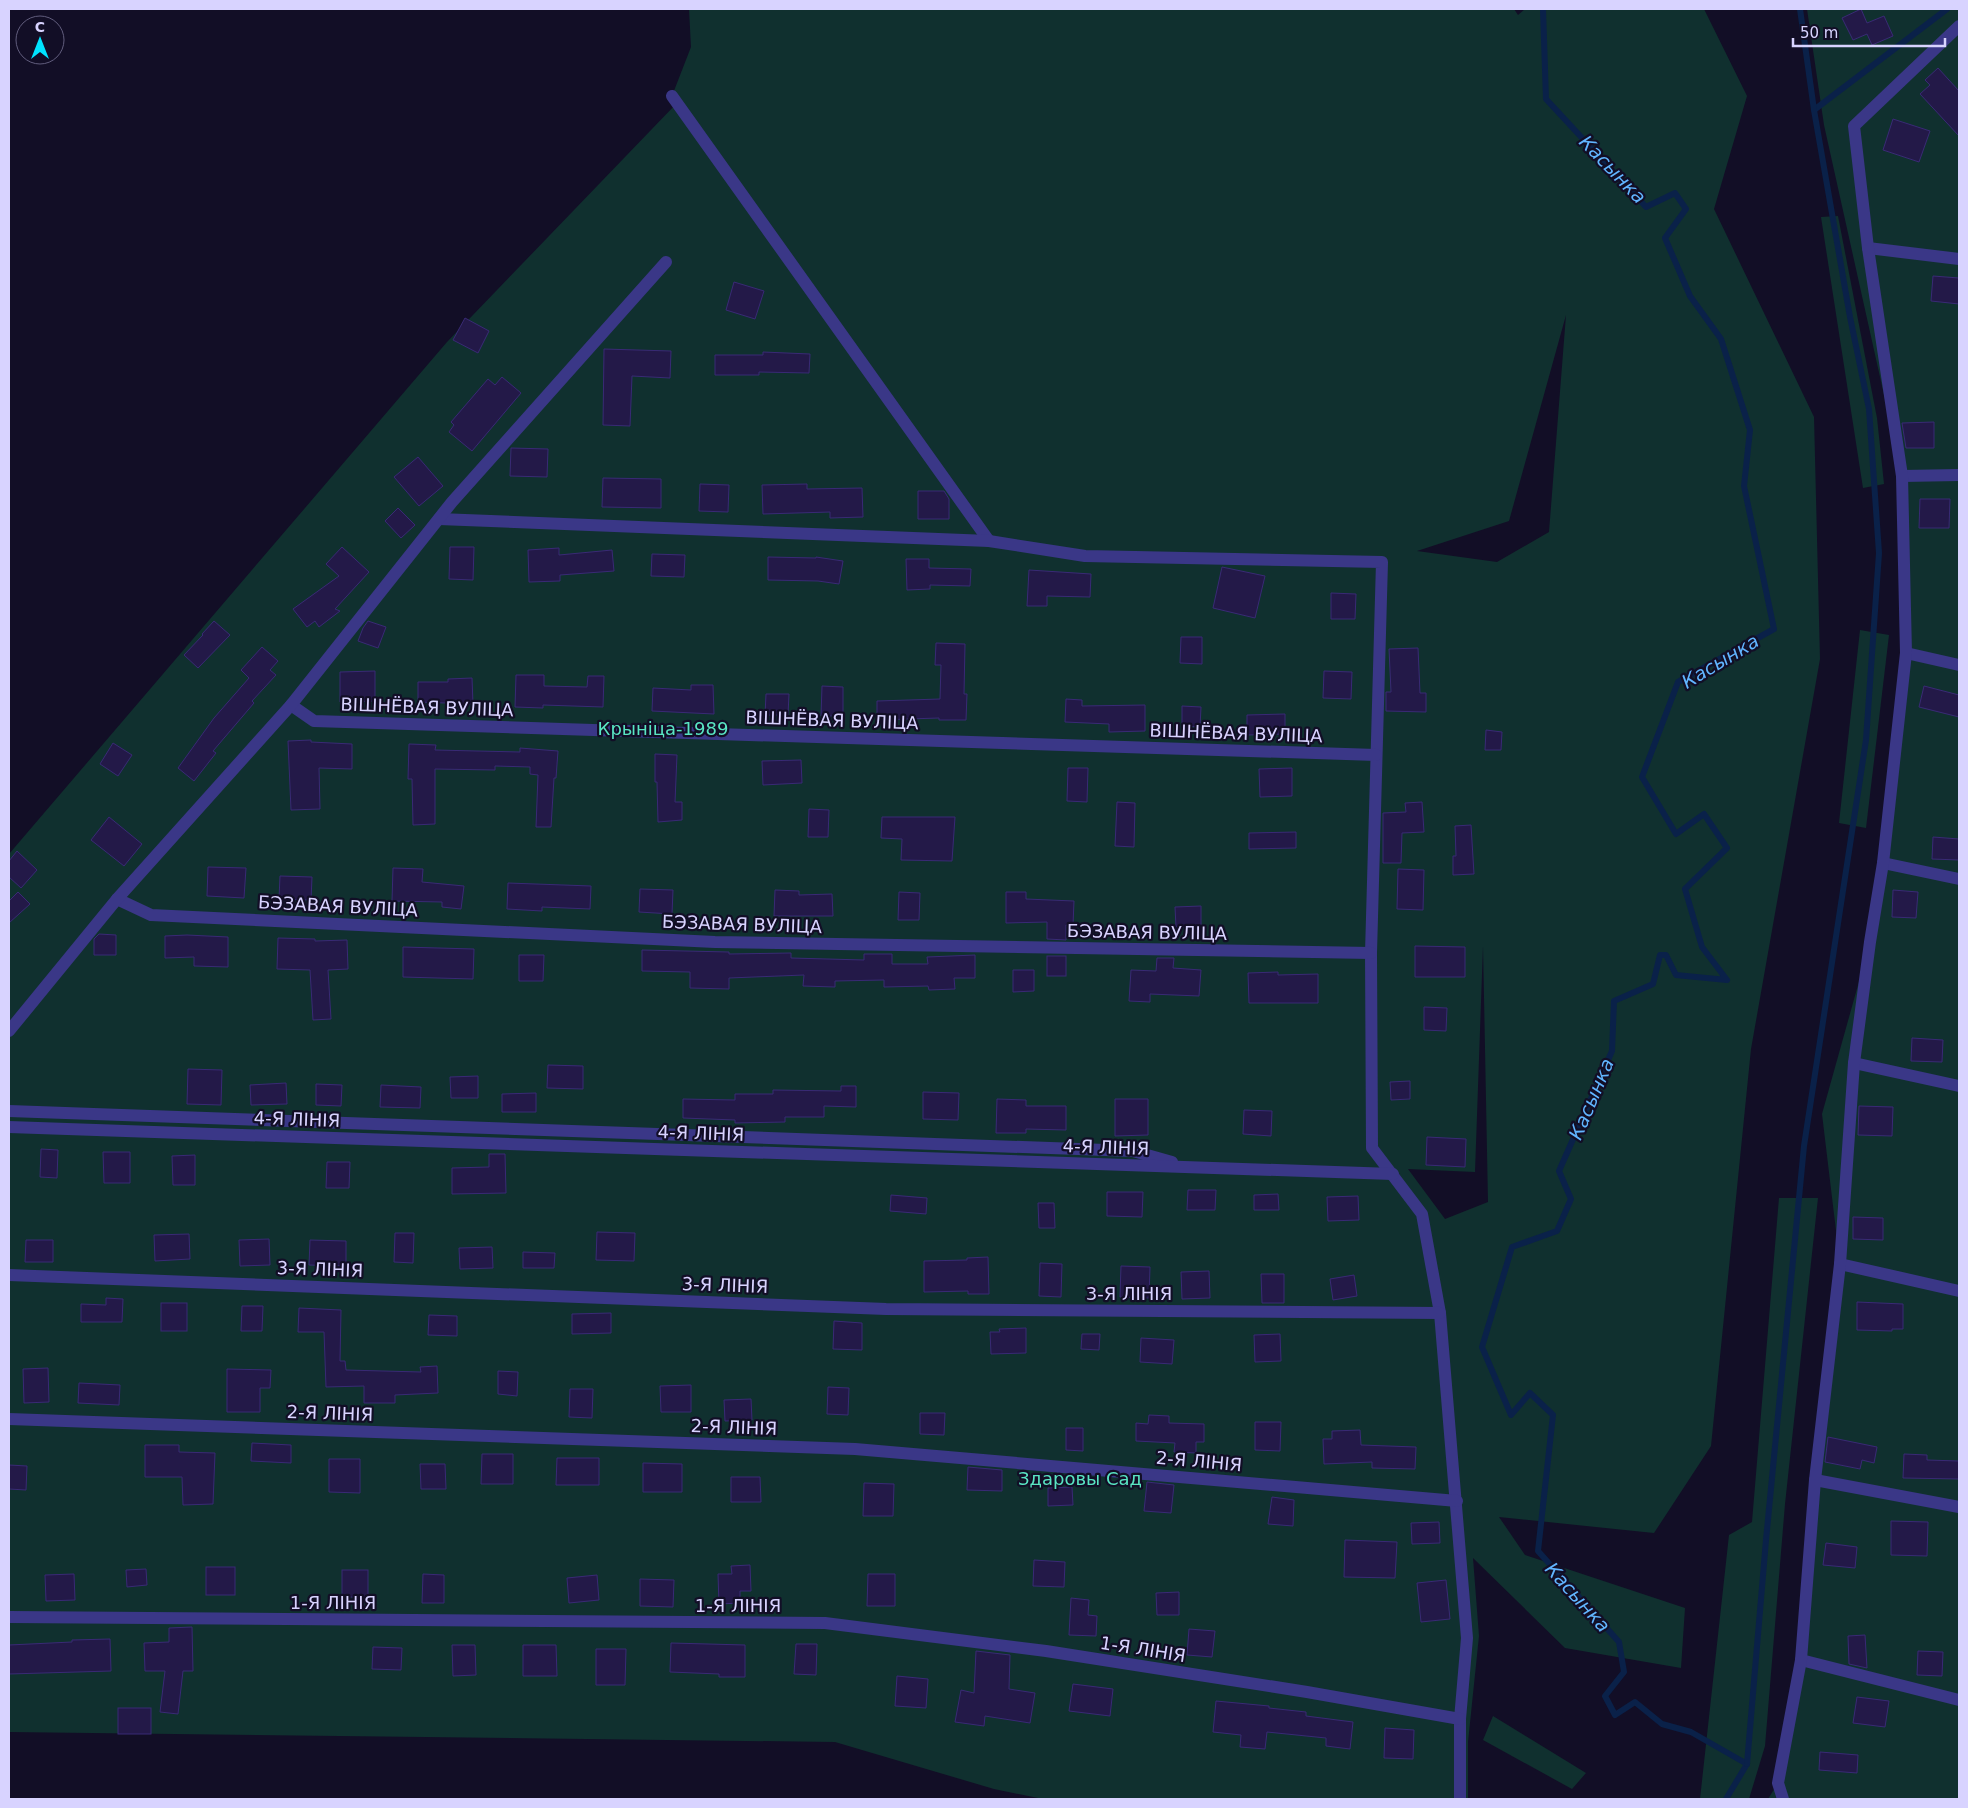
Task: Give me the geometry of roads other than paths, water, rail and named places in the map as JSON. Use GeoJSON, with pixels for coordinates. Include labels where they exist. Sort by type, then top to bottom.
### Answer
{"type":"FeatureCollection","features":[{"type":"Feature","properties":{"kind":"street"},"geometry":{"type":"LineString","coordinates":[[1783,1799],[1778,1783],[1801,1660],[1815,1480],[1840,1264],[1854,1063],[1870,942],[1883,863],[1906,653],[1902,476],[1868,248],[1854,126],[1959,26]]}},
{"type":"Feature","properties":{"kind":"street"},"geometry":{"type":"LineString","coordinates":[[672,96],[989,541]]}},
{"type":"Feature","properties":{"kind":"street"},"geometry":{"type":"LineString","coordinates":[[1868,248],[1959,259]]}},
{"type":"Feature","properties":{"kind":"street"},"geometry":{"type":"LineString","coordinates":[[9,1031],[117,899],[291,705],[458,495],[666,262]]}},
{"type":"Feature","properties":{"kind":"street"},"geometry":{"type":"LineString","coordinates":[[1902,476],[1959,475]]}},
{"type":"Feature","properties":{"kind":"street"},"geometry":{"type":"LineString","coordinates":[[439,519],[989,541],[1086,556],[1382,562],[1371,953],[1372,1148],[1422,1214],[1440,1313],[1467,1638],[1460,1719],[1460,1799]]}},
{"type":"Feature","properties":{"kind":"street"},"geometry":{"type":"LineString","coordinates":[[1906,653],[1959,665]]}},
{"type":"Feature","properties":{"kind":"street","name":"ВІШНЁВАЯ ВУЛІЦА"},"geometry":{"type":"LineString","coordinates":[[291,705],[314,721],[1376,755]]}},
{"type":"Feature","properties":{"kind":"street"},"geometry":{"type":"LineString","coordinates":[[1883,863],[1959,879]]}},
{"type":"Feature","properties":{"kind":"street","name":"БЭЗАВАЯ ВУЛІЦА"},"geometry":{"type":"LineString","coordinates":[[117,899],[152,915],[705,942],[1371,953]]}},
{"type":"Feature","properties":{"kind":"street"},"geometry":{"type":"LineString","coordinates":[[1854,1063],[1959,1086]]}},
{"type":"Feature","properties":{"kind":"street"},"geometry":{"type":"LineString","coordinates":[[9,1111],[1133,1151],[1192,1168]]}},
{"type":"Feature","properties":{"kind":"street","name":"4-Я ЛІНІЯ"},"geometry":{"type":"LineString","coordinates":[[9,1127],[1393,1174]]}},
{"type":"Feature","properties":{"kind":"street"},"geometry":{"type":"LineString","coordinates":[[1840,1264],[1959,1291]]}},
{"type":"Feature","properties":{"kind":"street","name":"3-Я ЛІНІЯ"},"geometry":{"type":"LineString","coordinates":[[9,1275],[886,1309],[1440,1313]]}},
{"type":"Feature","properties":{"kind":"street","name":"2-Я ЛІНІЯ"},"geometry":{"type":"LineString","coordinates":[[9,1419],[855,1449],[1457,1501]]}},
{"type":"Feature","properties":{"kind":"street"},"geometry":{"type":"LineString","coordinates":[[1815,1480],[1959,1507]]}},
{"type":"Feature","properties":{"kind":"street","name":"1-Я ЛІНІЯ"},"geometry":{"type":"LineString","coordinates":[[9,1617],[825,1623],[1046,1651],[1306,1692],[1460,1719]]}},
{"type":"Feature","properties":{"kind":"street"},"geometry":{"type":"LineString","coordinates":[[1801,1660],[1959,1700]]}},
{"type":"Feature","properties":{"kind":"waterway","name":"Касынка"},"geometry":{"type":"LineString","coordinates":[[1543,9],[1546,99],[1646,207],[1675,193],[1686,209],[1665,238],[1690,296],[1721,339],[1750,430],[1744,486],[1774,629],[1678,682],[1642,777],[1676,834],[1704,814],[1727,848],[1685,889],[1702,947],[1727,980],[1676,975],[1666,955],[1660,955],[1653,984],[1614,1001],[1612,1051],[1559,1171],[1571,1199],[1557,1231],[1512,1247],[1482,1347],[1511,1415],[1530,1393],[1553,1415],[1538,1551],[1619,1642],[1624,1672],[1605,1696],[1615,1715],[1635,1702],[1662,1724],[1691,1732],[1747,1764],[1726,1799]]}},
{"type":"Feature","properties":{"kind":"waterway"},"geometry":{"type":"LineString","coordinates":[[1747,1764],[1766,1540],[1804,1146],[1866,740],[1879,553],[1869,409],[1850,317],[1814,110],[1800,9]]}},
{"type":"Feature","properties":{"kind":"waterway"},"geometry":{"type":"LineString","coordinates":[[1814,110],[1947,9]]}},
{"type":"Feature","properties":{"kind":"park label","name":"Крыніца-1989"},"geometry":{"type":"Point","coordinates":[663,728]}},
{"type":"Feature","properties":{"kind":"park label","name":"Здаровы Сад"},"geometry":{"type":"Point","coordinates":[1080,1478]}}]}
